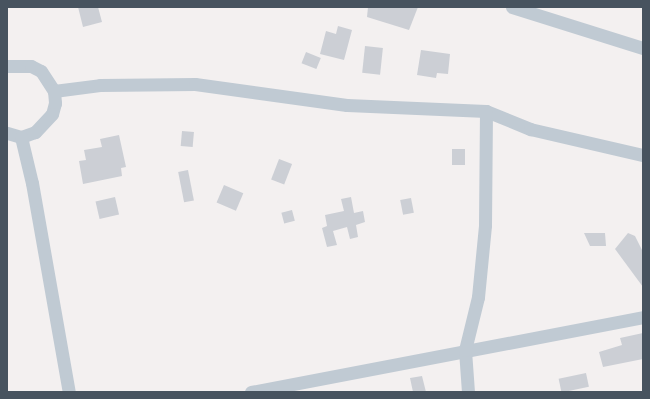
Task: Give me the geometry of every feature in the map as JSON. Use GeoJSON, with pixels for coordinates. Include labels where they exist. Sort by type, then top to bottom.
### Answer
{"type":"FeatureCollection","features":[{"type":"Feature","properties":{"kind":"street"},"geometry":{"type":"LineString","coordinates":[[512,7],[643,48]]}},
{"type":"Feature","properties":{"kind":"street"},"geometry":{"type":"LineString","coordinates":[[7,54],[7,66],[31,66],[49,80],[54,90],[54,108],[45,124],[21,137],[7,133]]}},
{"type":"Feature","properties":{"kind":"street"},"geometry":{"type":"LineString","coordinates":[[54,90],[100,85],[195,84],[347,105],[486,111],[530,129],[643,155]]}},
{"type":"Feature","properties":{"kind":"street"},"geometry":{"type":"LineString","coordinates":[[468,392],[465,350],[478,297],[485,225],[486,111]]}},
{"type":"Feature","properties":{"kind":"street"},"geometry":{"type":"LineString","coordinates":[[21,137],[32,182],[69,392]]}},
{"type":"Feature","properties":{"kind":"street"},"geometry":{"type":"LineString","coordinates":[[251,392],[643,317]]}},
{"type":"Feature","properties":{"kind":"building"},"geometry":{"type":"Polygon","coordinates":[[[78,7],[98,7],[102,22],[83,27],[78,7]]]}},
{"type":"Feature","properties":{"kind":"building"},"geometry":{"type":"Polygon","coordinates":[[[368,7],[418,7],[409,30],[367,17],[368,7]]]}},
{"type":"Feature","properties":{"kind":"building"},"geometry":{"type":"Polygon","coordinates":[[[338,26],[352,30],[344,60],[320,54],[326,31],[336,34],[338,26]]]}},
{"type":"Feature","properties":{"kind":"building"},"geometry":{"type":"Polygon","coordinates":[[[365,46],[383,48],[380,75],[362,73],[365,46]]]}},
{"type":"Feature","properties":{"kind":"building"},"geometry":{"type":"Polygon","coordinates":[[[421,50],[450,54],[448,74],[437,73],[436,78],[417,75],[421,50]]]}},
{"type":"Feature","properties":{"kind":"building"},"geometry":{"type":"Polygon","coordinates":[[[306,52],[321,58],[316,69],[302,63],[306,52]]]}},
{"type":"Feature","properties":{"kind":"building"},"geometry":{"type":"Polygon","coordinates":[[[182,131],[194,132],[193,147],[181,146],[182,131]]]}},
{"type":"Feature","properties":{"kind":"building"},"geometry":{"type":"Polygon","coordinates":[[[119,135],[126,167],[121,168],[122,176],[83,184],[79,161],[86,160],[84,150],[102,147],[100,139],[119,135]]]}},
{"type":"Feature","properties":{"kind":"building"},"geometry":{"type":"Polygon","coordinates":[[[452,149],[465,149],[465,165],[452,165],[452,149]]]}},
{"type":"Feature","properties":{"kind":"building"},"geometry":{"type":"Polygon","coordinates":[[[279,159],[292,164],[284,185],[271,180],[279,159]]]}},
{"type":"Feature","properties":{"kind":"building"},"geometry":{"type":"Polygon","coordinates":[[[188,170],[194,200],[184,202],[178,172],[188,170]]]}},
{"type":"Feature","properties":{"kind":"building"},"geometry":{"type":"Polygon","coordinates":[[[224,185],[243,193],[236,211],[217,202],[224,185]]]}},
{"type":"Feature","properties":{"kind":"building"},"geometry":{"type":"Polygon","coordinates":[[[115,197],[119,215],[100,219],[96,201],[115,197]]]}},
{"type":"Feature","properties":{"kind":"building"},"geometry":{"type":"Polygon","coordinates":[[[351,197],[354,213],[363,211],[365,222],[356,225],[358,237],[350,239],[347,227],[333,231],[337,245],[327,247],[322,228],[327,226],[325,215],[344,211],[341,199],[351,197]]]}},
{"type":"Feature","properties":{"kind":"building"},"geometry":{"type":"Polygon","coordinates":[[[411,198],[414,213],[403,215],[400,200],[411,198]]]}},
{"type":"Feature","properties":{"kind":"building"},"geometry":{"type":"Polygon","coordinates":[[[292,210],[295,221],[284,223],[281,213],[292,210]]]}},
{"type":"Feature","properties":{"kind":"building"},"geometry":{"type":"Polygon","coordinates":[[[584,233],[605,233],[606,246],[590,246],[584,233]]]}},
{"type":"Feature","properties":{"kind":"building"},"geometry":{"type":"Polygon","coordinates":[[[628,233],[635,236],[643,252],[643,287],[615,249],[628,233]]]}},
{"type":"Feature","properties":{"kind":"building"},"geometry":{"type":"Polygon","coordinates":[[[643,333],[643,359],[603,367],[599,352],[622,345],[620,338],[643,333]]]}},
{"type":"Feature","properties":{"kind":"building"},"geometry":{"type":"Polygon","coordinates":[[[586,373],[589,387],[561,392],[559,379],[586,373]]]}},
{"type":"Feature","properties":{"kind":"building"},"geometry":{"type":"Polygon","coordinates":[[[422,376],[426,392],[413,392],[410,378],[422,376]]]}}]}
